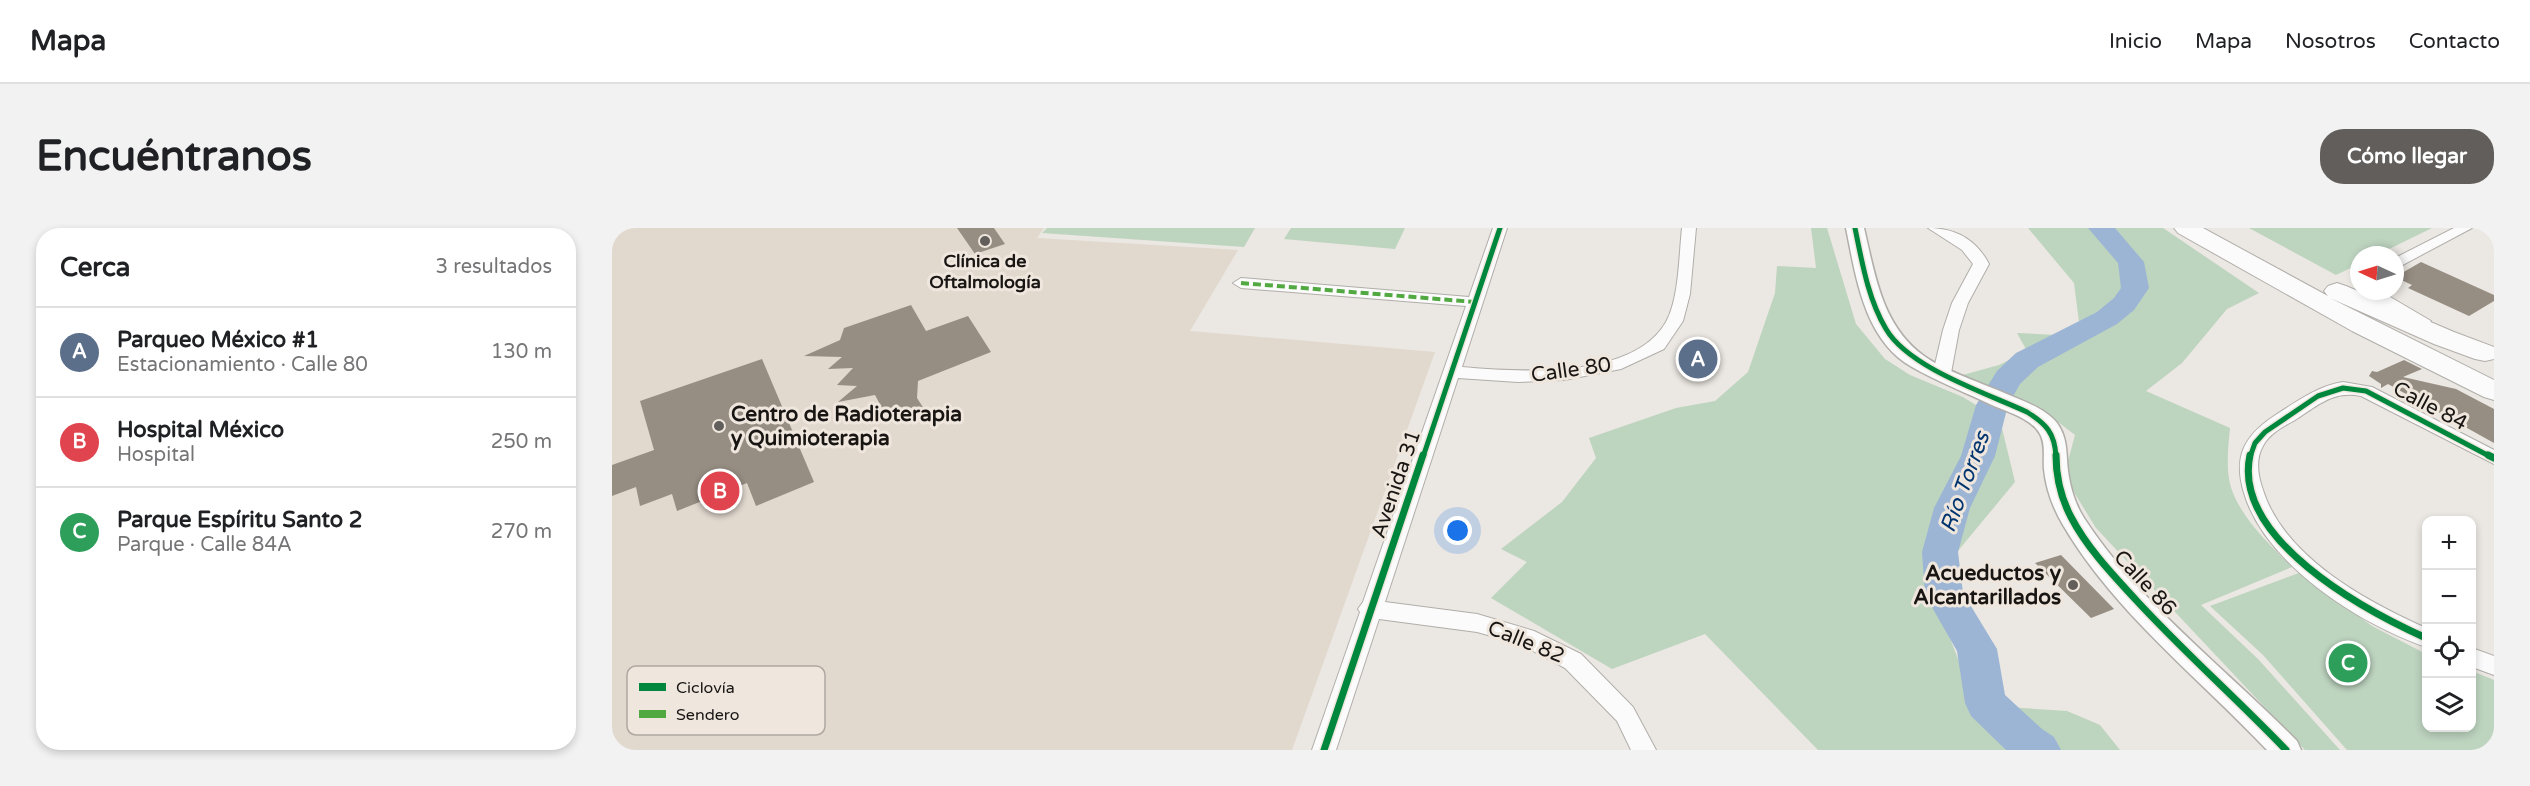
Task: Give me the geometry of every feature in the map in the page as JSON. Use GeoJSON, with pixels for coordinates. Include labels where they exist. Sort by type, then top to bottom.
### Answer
{"type":"FeatureCollection","features":[{"type":"Feature","properties":{"kind":"highway"},"geometry":{"type":"LineString","coordinates":[[2186,228],[2361,326],[2494,391]]}},
{"type":"Feature","properties":{"kind":"highway"},"geometry":{"type":"LineString","coordinates":[[2215,228],[2296,274],[2444,338],[2491,361]]}},
{"type":"Feature","properties":{"kind":"street","name":"Avenida 31"},"geometry":{"type":"LineString","coordinates":[[1324,750],[1369,609],[1500,228]]}},
{"type":"Feature","properties":{"kind":"street","name":"Calle 80"},"geometry":{"type":"LineString","coordinates":[[1452,372],[1518,377],[1563,375],[1615,365],[1658,345],[1675,321],[1682,294],[1689,228]]}},
{"type":"Feature","properties":{"kind":"street","name":"Calle 86"},"geometry":{"type":"LineString","coordinates":[[1855,228],[1869,287],[1886,330],[1899,346],[1918,362],[2042,421],[2051,432],[2063,498],[2073,522],[2102,562],[2286,750]]}},
{"type":"Feature","properties":{"kind":"street"},"geometry":{"type":"LineString","coordinates":[[1935,228],[1963,244],[1979,259],[1980,264],[1978,272],[1960,303],[1951,330],[1942,373]]}},
{"type":"Feature","properties":{"kind":"street"},"geometry":{"type":"LineString","coordinates":[[2404,259],[2465,228]]}},
{"type":"Feature","properties":{"kind":"street"},"geometry":{"type":"LineString","coordinates":[[1241,284],[1475,302]]}},
{"type":"Feature","properties":{"kind":"street"},"geometry":{"type":"LineString","coordinates":[[2384,300],[2491,361]]}},
{"type":"Feature","properties":{"kind":"street","name":"Calle 84"},"geometry":{"type":"LineString","coordinates":[[2422,636],[2357,603],[2302,562],[2268,524],[2252,492],[2247,466],[2257,440],[2277,422],[2335,387],[2350,387],[2366,391],[2494,458]]}},
{"type":"Feature","properties":{"kind":"street","name":"Calle 82"},"geometry":{"type":"LineString","coordinates":[[1369,609],[1477,622],[1526,637],[1573,661],[1625,714],[1644,750]]}},
{"type":"Feature","properties":{"kind":"street"},"geometry":{"type":"LineString","coordinates":[[2476,659],[2494,666]]}},
{"type":"Feature","properties":{"kind":"shaded area"},"geometry":{"type":"Polygon","coordinates":[[[612,228],[1044,228],[1037,238],[1238,250],[1190,331],[1435,352],[1292,750],[612,750],[612,228]]]}},
{"type":"Feature","properties":{"kind":"green space"},"geometry":{"type":"Polygon","coordinates":[[[1047,228],[1255,228],[1244,247],[1042,233],[1047,228]]]}},
{"type":"Feature","properties":{"kind":"green space"},"geometry":{"type":"Polygon","coordinates":[[[1291,228],[1405,228],[1395,249],[1284,239],[1291,228]]]}},
{"type":"Feature","properties":{"kind":"green space"},"geometry":{"type":"Polygon","coordinates":[[[1811,228],[1827,228],[1856,324],[1885,359],[1910,375],[1963,397],[2000,420],[2015,482],[1957,552],[1933,595],[1964,674],[2006,707],[2067,711],[2100,725],[2120,750],[1818,750],[1705,634],[1612,669],[1491,598],[1527,562],[1501,549],[1562,502],[1596,458],[1589,438],[1676,408],[1715,401],[1748,372],[1775,293],[1777,266],[1816,268],[1811,228]]]}},
{"type":"Feature","properties":{"kind":"green space"},"geometry":{"type":"Polygon","coordinates":[[[2028,228],[2163,228],[2259,293],[2227,309],[2182,363],[2146,391],[2230,428],[2228,470],[2233,493],[2251,523],[2292,567],[2201,605],[2258,659],[2340,750],[2305,750],[2096,528],[2064,476],[2075,435],[2036,405],[1959,376],[1999,365],[2027,351],[2017,333],[2056,335],[2079,322],[2074,283],[2028,228]]]}},
{"type":"Feature","properties":{"kind":"green space"},"geometry":{"type":"Polygon","coordinates":[[[2249,228],[2432,228],[2395,246],[2350,246],[2350,268],[2336,275],[2249,228]]]}},
{"type":"Feature","properties":{"kind":"green space"},"geometry":{"type":"Polygon","coordinates":[[[2299,573],[2372,626],[2422,652],[2422,732],[2476,732],[2476,673],[2494,680],[2494,750],[2347,750],[2263,655],[2210,606],[2299,573]]]}},
{"type":"Feature","properties":{"kind":"building","name":"Clínica de Oftalmología"},"geometry":{"type":"Polygon","coordinates":[[[957,228],[994,228],[1005,244],[975,254],[957,228]]]}},
{"type":"Feature","properties":{"kind":"building"},"geometry":{"type":"Polygon","coordinates":[[[2421,262],[2494,295],[2494,301],[2469,316],[2408,288],[2412,285],[2404,281],[2404,272],[2421,262]]]}},
{"type":"Feature","properties":{"kind":"building"},"geometry":{"type":"Polygon","coordinates":[[[911,305],[926,331],[968,316],[991,352],[918,381],[917,398],[924,409],[890,423],[875,395],[838,402],[857,386],[837,385],[853,368],[828,369],[842,357],[804,356],[840,340],[844,328],[911,305]]]}},
{"type":"Feature","properties":{"kind":"building","name":"Centro de Radioterapia y Quimioterapia"},"geometry":{"type":"Polygon","coordinates":[[[762,359],[814,482],[756,506],[747,483],[677,511],[672,494],[640,506],[636,487],[612,496],[612,465],[654,450],[640,401],[762,359]]]}},
{"type":"Feature","properties":{"kind":"building"},"geometry":{"type":"Polygon","coordinates":[[[2404,360],[2422,369],[2403,377],[2456,389],[2494,409],[2494,443],[2388,384],[2381,388],[2381,384],[2369,376],[2372,371],[2377,372],[2404,360]]]}},
{"type":"Feature","properties":{"kind":"building","name":"Acueductos y Alcantarillados"},"geometry":{"type":"Polygon","coordinates":[[[2061,555],[2114,609],[2091,618],[2035,563],[2061,555]]]}},
{"type":"Feature","properties":{"kind":"waterway","name":"Río Torres"},"geometry":{"type":"LineString","coordinates":[[2039,750],[2027,742],[1986,703],[1977,649],[1944,595],[1940,552],[1952,508],[1978,456],[1992,405],[2008,378],[2027,360],[2107,318],[2124,304],[2135,288],[2131,262],[2101,228]]}},
{"type":"Feature","properties":{"kind":"marked path"},"geometry":{"type":"LineString","coordinates":[[1241,283],[1475,302]]}},
{"type":"Feature","properties":{"kind":"cycle path"},"geometry":{"type":"LineString","coordinates":[[1324,750],[1500,228]]}},
{"type":"Feature","properties":{"kind":"cycle path"},"geometry":{"type":"LineString","coordinates":[[1855,228],[1874,304],[1886,330],[1899,346],[1918,362],[2027,412],[2046,426],[2054,441],[2057,475],[2065,504],[2071,518],[2097,555],[2148,614],[2286,750]]}},
{"type":"Feature","properties":{"kind":"cycle path"},"geometry":{"type":"LineString","coordinates":[[2422,636],[2373,612],[2345,595],[2293,554],[2273,531],[2257,505],[2248,473],[2253,447],[2269,429],[2318,396],[2334,389],[2354,388],[2366,391],[2494,458]]}},
{"type":"Feature","properties":{"kind":"place","name":"Clínica de Oftalmología"},"geometry":{"type":"Point","coordinates":[985,241]}},
{"type":"Feature","properties":{"kind":"place","name":"Parqueo México #1"},"geometry":{"type":"Point","coordinates":[1698,359]}},
{"type":"Feature","properties":{"kind":"place","name":"Centro de Radioterapia y Quimioterapia"},"geometry":{"type":"Point","coordinates":[719,426]}},
{"type":"Feature","properties":{"kind":"place","name":"Hospital México"},"geometry":{"type":"Point","coordinates":[720,491]}},
{"type":"Feature","properties":{"kind":"place","name":"Acueductos y Alcantarillados"},"geometry":{"type":"Point","coordinates":[2073,585]}},
{"type":"Feature","properties":{"kind":"place","name":"Parque Espíritu Santo 2"},"geometry":{"type":"Point","coordinates":[2348,663]}}]}
